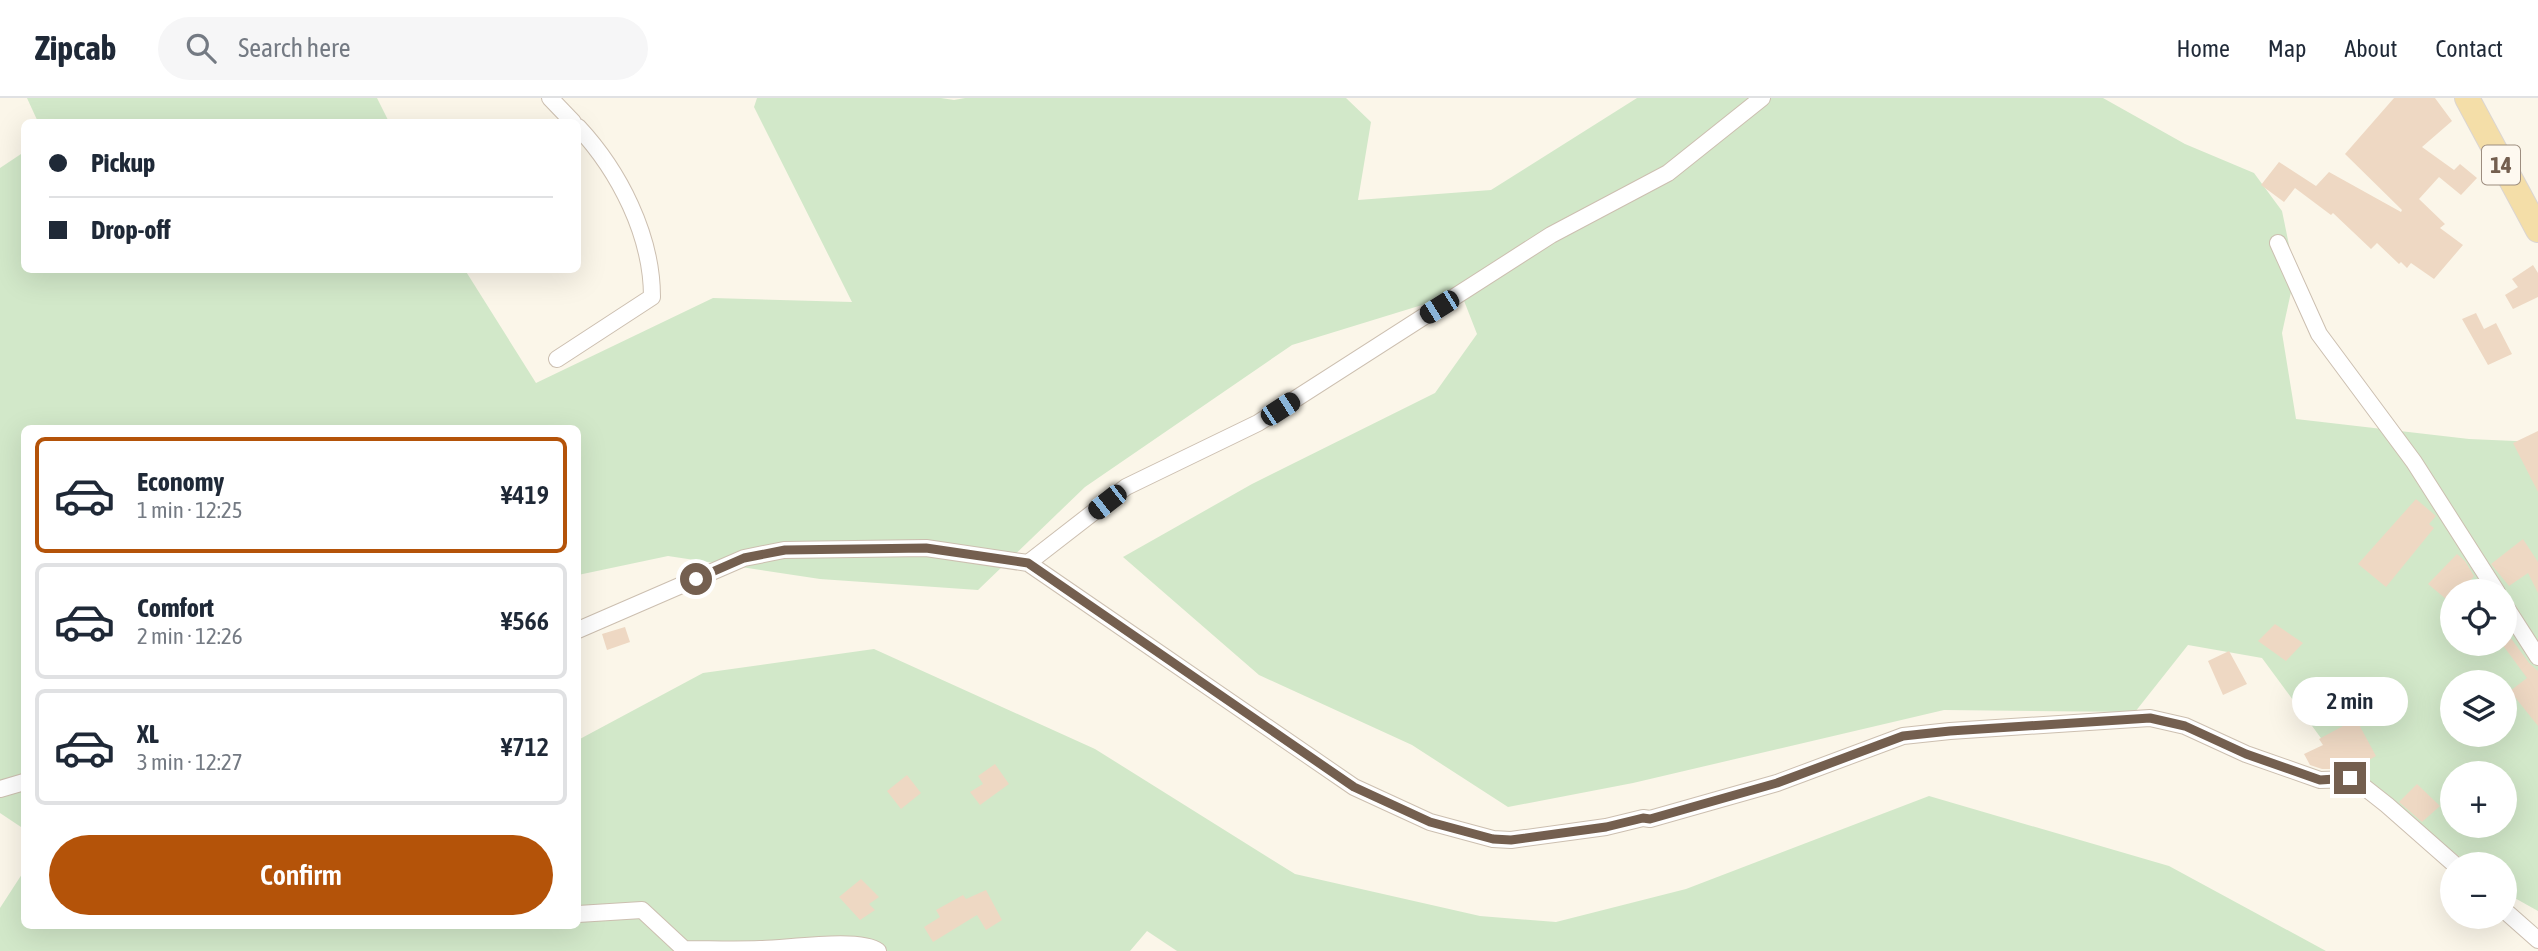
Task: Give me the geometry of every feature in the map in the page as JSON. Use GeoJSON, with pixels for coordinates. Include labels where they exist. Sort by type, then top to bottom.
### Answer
{"type":"FeatureCollection","features":[{"type":"Feature","properties":{"kind":"main road","name":"14"},"geometry":{"type":"LineString","coordinates":[[2467,98],[2538,230]]}},
{"type":"Feature","properties":{"kind":"street"},"geometry":{"type":"LineString","coordinates":[[550,98],[570,119]]}},
{"type":"Feature","properties":{"kind":"street"},"geometry":{"type":"LineString","coordinates":[[1028,563],[1126,487],[1258,424],[1551,235],[1668,173],[1762,98]]}},
{"type":"Feature","properties":{"kind":"street"},"geometry":{"type":"LineString","coordinates":[[557,359],[652,297],[652,271],[640,230],[611,166],[581,131]]}},
{"type":"Feature","properties":{"kind":"street"},"geometry":{"type":"LineString","coordinates":[[2278,243],[2319,334],[2414,462],[2489,579]]}},
{"type":"Feature","properties":{"kind":"street"},"geometry":{"type":"LineString","coordinates":[[581,629],[744,558],[785,550],[926,548],[1028,563],[1354,787],[1430,822],[1493,839],[1511,840],[1650,819],[1777,783],[1903,736],[2150,718],[2185,726],[2246,754],[2320,780],[2354,779],[2440,852]]}},
{"type":"Feature","properties":{"kind":"street"},"geometry":{"type":"LineString","coordinates":[[2517,624],[2538,657]]}},
{"type":"Feature","properties":{"kind":"street"},"geometry":{"type":"LineString","coordinates":[[0,789],[21,783]]}},
{"type":"Feature","properties":{"kind":"street"},"geometry":{"type":"LineString","coordinates":[[581,914],[642,910],[684,949],[761,949],[830,945],[872,946],[878,951]]}},
{"type":"Feature","properties":{"kind":"street"},"geometry":{"type":"LineString","coordinates":[[2517,921],[2538,940]]}},
{"type":"Feature","properties":{"kind":"green space"},"geometry":{"type":"Polygon","coordinates":[[[27,98],[377,98],[388,119],[37,119],[27,98]]]}},
{"type":"Feature","properties":{"kind":"green space"},"geometry":{"type":"Polygon","coordinates":[[[757,98],[1346,98],[1371,122],[1358,200],[1491,190],[1637,98],[2103,98],[2185,144],[2254,173],[2282,211],[2295,274],[2282,333],[2296,419],[2469,439],[2538,442],[2538,911],[2517,899],[2517,852],[2454,852],[2340,764],[2262,658],[2188,645],[2135,712],[1944,710],[1633,783],[1508,807],[1412,745],[1259,675],[1123,557],[1252,484],[1435,393],[1477,334],[1461,293],[1292,345],[1085,487],[978,590],[820,579],[668,556],[581,574],[581,425],[21,425],[21,827],[0,813],[0,168],[21,154],[21,273],[467,273],[536,383],[713,298],[852,302],[754,107],[757,98]]]}},
{"type":"Feature","properties":{"kind":"green space"},"geometry":{"type":"Polygon","coordinates":[[[874,649],[1095,749],[1295,874],[1480,916],[1556,922],[1686,889],[1929,796],[2169,866],[2326,951],[1177,951],[1147,931],[1130,951],[0,951],[0,908],[21,876],[21,929],[581,929],[581,738],[703,673],[874,649]]]}},
{"type":"Feature","properties":{"kind":"building"},"geometry":{"type":"Polygon","coordinates":[[[2394,98],[2435,98],[2452,121],[2422,147],[2454,170],[2460,164],[2477,178],[2461,195],[2439,177],[2419,199],[2445,224],[2440,228],[2463,245],[2434,279],[2411,263],[2407,268],[2401,262],[2399,264],[2377,243],[2371,249],[2333,213],[2331,215],[2295,188],[2284,202],[2261,185],[2279,162],[2316,186],[2329,172],[2401,212],[2402,210],[2345,154],[2394,98]]]}},
{"type":"Feature","properties":{"kind":"building"},"geometry":{"type":"Polygon","coordinates":[[[2533,265],[2538,273],[2538,297],[2513,309],[2505,295],[2518,287],[2512,279],[2533,265]]]}},
{"type":"Feature","properties":{"kind":"building"},"geometry":{"type":"Polygon","coordinates":[[[2476,313],[2484,329],[2496,323],[2512,354],[2488,365],[2462,319],[2476,313]]]}},
{"type":"Feature","properties":{"kind":"building"},"geometry":{"type":"Polygon","coordinates":[[[2538,431],[2538,492],[2513,443],[2538,431]]]}},
{"type":"Feature","properties":{"kind":"building"},"geometry":{"type":"Polygon","coordinates":[[[2416,499],[2436,516],[2429,524],[2434,528],[2386,587],[2358,564],[2416,499]]]}},
{"type":"Feature","properties":{"kind":"building"},"geometry":{"type":"Polygon","coordinates":[[[2523,539],[2538,562],[2538,593],[2528,573],[2517,581],[2503,579],[2491,564],[2523,539]]]}},
{"type":"Feature","properties":{"kind":"building"},"geometry":{"type":"Polygon","coordinates":[[[2457,554],[2474,576],[2472,579],[2440,579],[2440,594],[2428,584],[2457,554]]]}},
{"type":"Feature","properties":{"kind":"building"},"geometry":{"type":"Polygon","coordinates":[[[2275,624],[2303,643],[2286,661],[2258,641],[2275,624]]]}},
{"type":"Feature","properties":{"kind":"building"},"geometry":{"type":"Polygon","coordinates":[[[625,627],[630,642],[607,650],[602,634],[625,627]]]}},
{"type":"Feature","properties":{"kind":"building"},"geometry":{"type":"Polygon","coordinates":[[[2517,647],[2538,671],[2538,726],[2517,700],[2517,686],[2527,678],[2511,656],[2517,656],[2517,647]]]}},
{"type":"Feature","properties":{"kind":"building"},"geometry":{"type":"Polygon","coordinates":[[[2229,651],[2247,684],[2223,695],[2208,661],[2229,651]]]}},
{"type":"Feature","properties":{"kind":"building"},"geometry":{"type":"Polygon","coordinates":[[[2356,719],[2376,756],[2353,769],[2322,769],[2310,765],[2304,754],[2323,745],[2319,739],[2356,719]]]}},
{"type":"Feature","properties":{"kind":"building"},"geometry":{"type":"Polygon","coordinates":[[[995,764],[1009,784],[980,805],[970,792],[983,784],[978,776],[995,764]]]}},
{"type":"Feature","properties":{"kind":"building"},"geometry":{"type":"Polygon","coordinates":[[[907,775],[921,793],[901,809],[887,791],[907,775]]]}},
{"type":"Feature","properties":{"kind":"building"},"geometry":{"type":"Polygon","coordinates":[[[2417,784],[2440,806],[2422,822],[2399,802],[2417,784]]]}},
{"type":"Feature","properties":{"kind":"building"},"geometry":{"type":"Polygon","coordinates":[[[861,879],[879,897],[869,904],[875,910],[860,920],[839,897],[861,879]]]}},
{"type":"Feature","properties":{"kind":"building"},"geometry":{"type":"Polygon","coordinates":[[[986,890],[1002,920],[986,930],[977,915],[933,942],[924,927],[940,917],[936,910],[963,895],[966,899],[986,890]]]}},
{"type":"Feature","properties":{"kind":"route"},"geometry":{"type":"LineString","coordinates":[[696,579],[744,558],[785,550],[926,548],[1028,563],[1354,787],[1430,822],[1493,839],[1511,840],[1650,819],[1777,783],[1903,736],[1950,731],[2150,718],[2185,726],[2246,754],[2320,780],[2350,778]]}}]}
